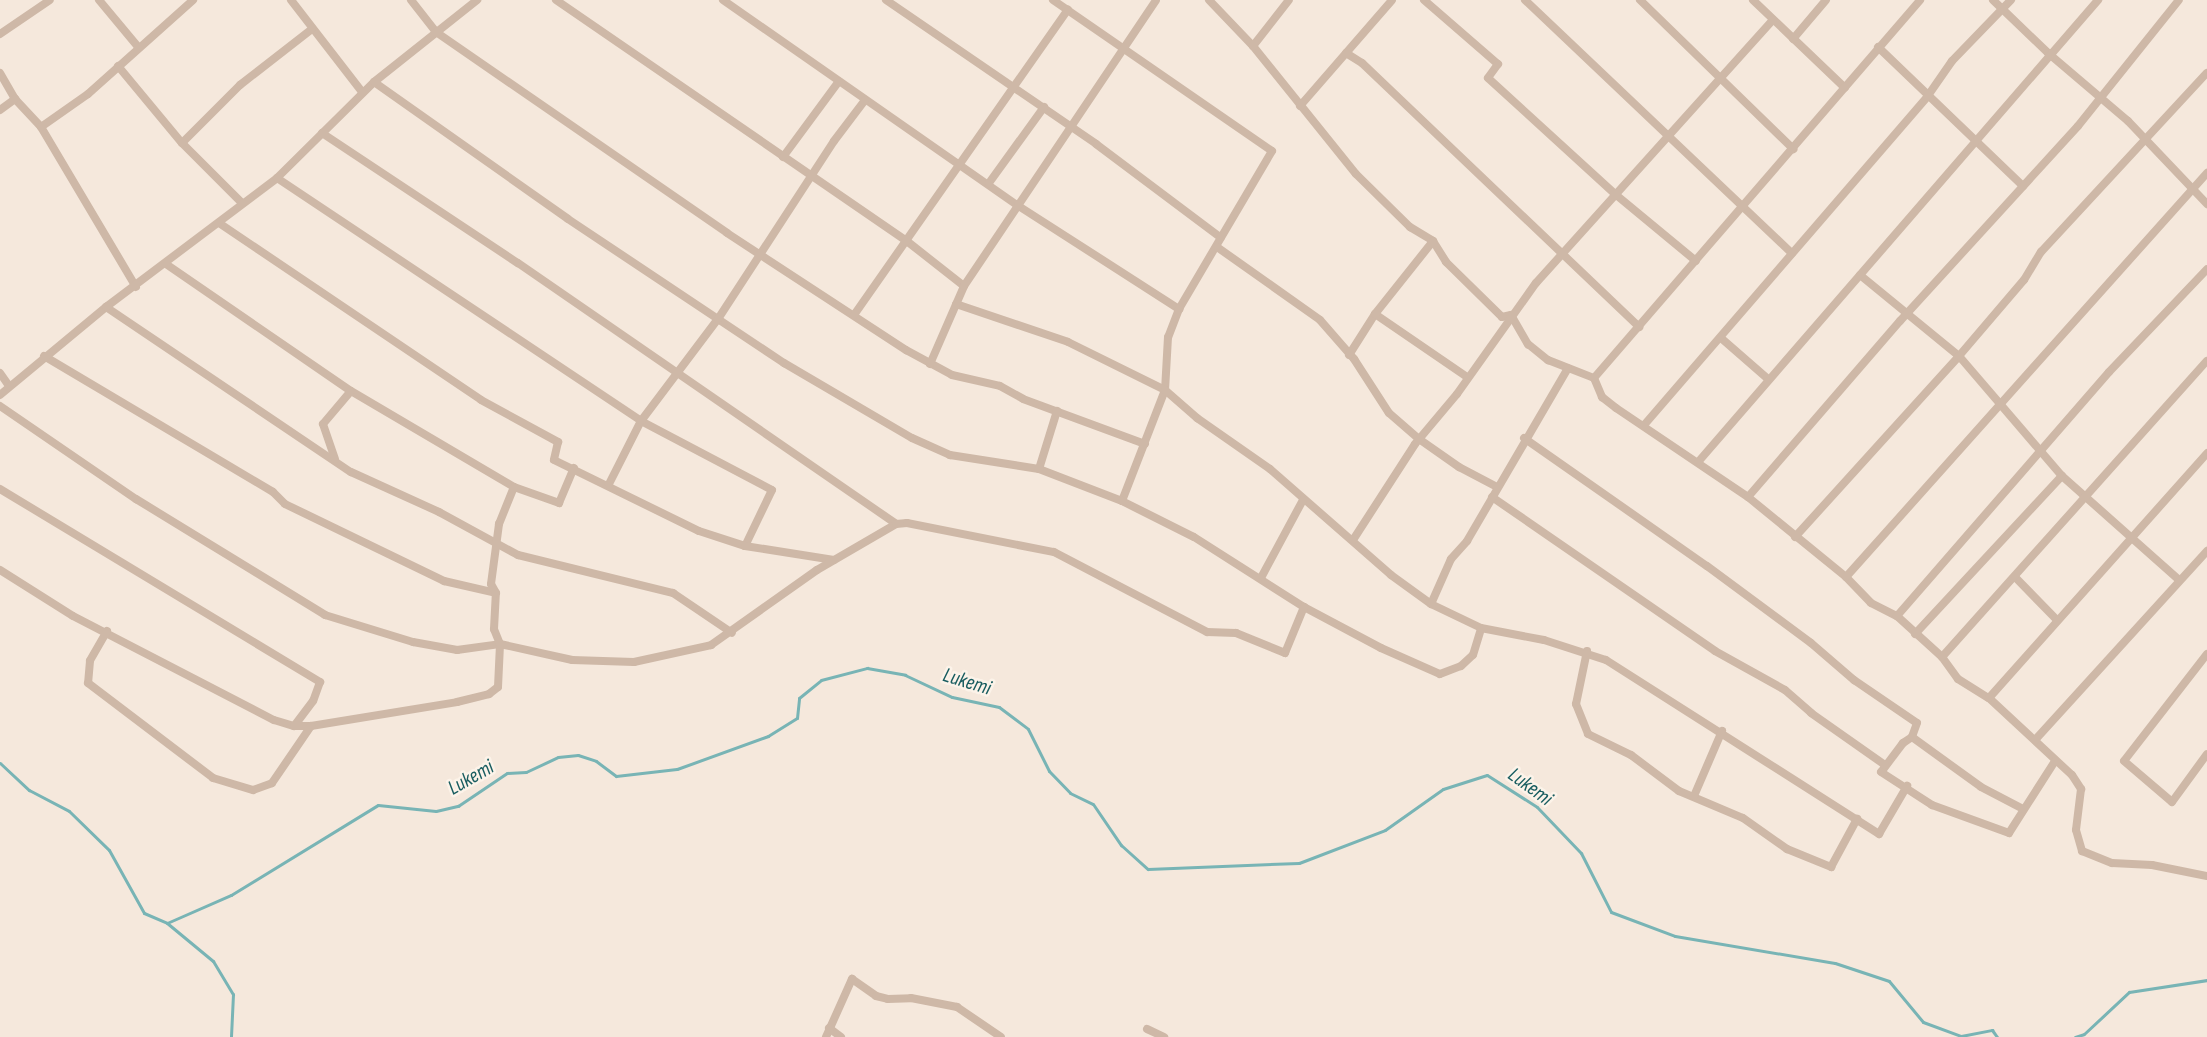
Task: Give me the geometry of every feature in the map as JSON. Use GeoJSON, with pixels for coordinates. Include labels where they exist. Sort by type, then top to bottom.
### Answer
{"type":"FeatureCollection","features":[{"type":"Feature","properties":{"kind":"street"},"geometry":{"type":"LineString","coordinates":[[0,33],[50,0]]}},
{"type":"Feature","properties":{"kind":"street"},"geometry":{"type":"LineString","coordinates":[[99,0],[139,48]]}},
{"type":"Feature","properties":{"kind":"street"},"geometry":{"type":"LineString","coordinates":[[41,128],[118,66],[193,0]]}},
{"type":"Feature","properties":{"kind":"street"},"geometry":{"type":"LineString","coordinates":[[291,0],[362,92]]}},
{"type":"Feature","properties":{"kind":"street"},"geometry":{"type":"LineString","coordinates":[[411,0],[436,32],[760,255],[930,364],[972,381],[1000,386],[1057,411],[1145,444]]}},
{"type":"Feature","properties":{"kind":"street"},"geometry":{"type":"LineString","coordinates":[[0,395],[44,356],[106,307],[136,287],[277,178],[362,92],[477,0]]}},
{"type":"Feature","properties":{"kind":"street"},"geometry":{"type":"LineString","coordinates":[[556,0],[908,242],[964,286]]}},
{"type":"Feature","properties":{"kind":"street"},"geometry":{"type":"LineString","coordinates":[[723,0],[865,100],[989,183],[1017,205],[1179,309]]}},
{"type":"Feature","properties":{"kind":"street"},"geometry":{"type":"LineString","coordinates":[[886,0],[1044,107],[1221,238]]}},
{"type":"Feature","properties":{"kind":"street"},"geometry":{"type":"LineString","coordinates":[[1053,0],[1272,151],[1179,309],[1168,337],[1165,390],[1122,501]]}},
{"type":"Feature","properties":{"kind":"street"},"geometry":{"type":"LineString","coordinates":[[930,364],[964,286],[1069,126],[1125,49],[1156,0]]}},
{"type":"Feature","properties":{"kind":"street"},"geometry":{"type":"LineString","coordinates":[[1209,0],[1253,46],[1356,174],[1410,227],[1433,241],[1446,262],[1502,317],[1511,315]]}},
{"type":"Feature","properties":{"kind":"street"},"geometry":{"type":"LineString","coordinates":[[1253,46],[1288,0]]}},
{"type":"Feature","properties":{"kind":"street"},"geometry":{"type":"LineString","coordinates":[[1300,106],[1392,0]]}},
{"type":"Feature","properties":{"kind":"street"},"geometry":{"type":"LineString","coordinates":[[1424,0],[1498,64],[1488,78],[1615,194],[1696,261]]}},
{"type":"Feature","properties":{"kind":"street"},"geometry":{"type":"LineString","coordinates":[[1525,0],[1792,253]]}},
{"type":"Feature","properties":{"kind":"street"},"geometry":{"type":"LineString","coordinates":[[1640,0],[1793,149]]}},
{"type":"Feature","properties":{"kind":"street"},"geometry":{"type":"LineString","coordinates":[[1753,0],[1845,88]]}},
{"type":"Feature","properties":{"kind":"street"},"geometry":{"type":"LineString","coordinates":[[1793,39],[1826,0]]}},
{"type":"Feature","properties":{"kind":"street"},"geometry":{"type":"LineString","coordinates":[[1594,378],[1920,0]]}},
{"type":"Feature","properties":{"kind":"street"},"geometry":{"type":"LineString","coordinates":[[1993,0],[2005,8],[2048,54],[2145,141],[2207,204]]}},
{"type":"Feature","properties":{"kind":"street"},"geometry":{"type":"LineString","coordinates":[[1645,424],[1927,98],[1952,61],[2012,0]]}},
{"type":"Feature","properties":{"kind":"street"},"geometry":{"type":"LineString","coordinates":[[1699,461],[1974,139],[2098,0]]}},
{"type":"Feature","properties":{"kind":"street"},"geometry":{"type":"LineString","coordinates":[[1748,498],[1909,312],[2023,186],[2178,0]]}},
{"type":"Feature","properties":{"kind":"street"},"geometry":{"type":"LineString","coordinates":[[854,315],[1016,88],[1068,9]]}},
{"type":"Feature","properties":{"kind":"street"},"geometry":{"type":"LineString","coordinates":[[1353,540],[1419,439],[1511,315],[1560,255],[1670,137],[1773,20]]}},
{"type":"Feature","properties":{"kind":"street"},"geometry":{"type":"LineString","coordinates":[[182,143],[240,85],[312,29]]}},
{"type":"Feature","properties":{"kind":"street"},"geometry":{"type":"LineString","coordinates":[[1878,47],[1927,98],[2023,186]]}},
{"type":"Feature","properties":{"kind":"street"},"geometry":{"type":"LineString","coordinates":[[1346,53],[1362,63],[1560,255],[1639,327]]}},
{"type":"Feature","properties":{"kind":"street"},"geometry":{"type":"LineString","coordinates":[[118,66],[182,143],[242,203]]}},
{"type":"Feature","properties":{"kind":"street"},"geometry":{"type":"LineString","coordinates":[[0,73],[15,99],[41,128],[136,287]]}},
{"type":"Feature","properties":{"kind":"street"},"geometry":{"type":"LineString","coordinates":[[1795,537],[1959,356],[2024,280],[2041,252],[2207,73]]}},
{"type":"Feature","properties":{"kind":"street"},"geometry":{"type":"LineString","coordinates":[[783,157],[839,81]]}},
{"type":"Feature","properties":{"kind":"street"},"geometry":{"type":"LineString","coordinates":[[374,82],[718,319],[834,395],[912,438],[950,455],[1039,469],[1122,501],[1262,576],[1304,607],[1381,648],[1440,674],[1461,666],[1473,655],[1481,628]]}},
{"type":"Feature","properties":{"kind":"street"},"geometry":{"type":"LineString","coordinates":[[0,110],[15,99]]}},
{"type":"Feature","properties":{"kind":"street"},"geometry":{"type":"LineString","coordinates":[[609,484],[641,422],[718,319],[811,176],[865,100]]}},
{"type":"Feature","properties":{"kind":"street"},"geometry":{"type":"LineString","coordinates":[[989,183],[1044,107]]}},
{"type":"Feature","properties":{"kind":"street"},"geometry":{"type":"LineString","coordinates":[[322,133],[677,372],[896,525]]}},
{"type":"Feature","properties":{"kind":"street"},"geometry":{"type":"LineString","coordinates":[[1846,577],[2175,213],[2207,173]]}},
{"type":"Feature","properties":{"kind":"street"},"geometry":{"type":"LineString","coordinates":[[277,178],[641,422],[772,490],[745,546]]}},
{"type":"Feature","properties":{"kind":"street"},"geometry":{"type":"LineString","coordinates":[[219,223],[482,400],[558,442],[554,460],[609,484],[699,531],[745,546],[834,560]]}},
{"type":"Feature","properties":{"kind":"street"},"geometry":{"type":"LineString","coordinates":[[1349,355],[1375,314],[1433,241]]}},
{"type":"Feature","properties":{"kind":"street"},"geometry":{"type":"LineString","coordinates":[[1216,247],[1320,320],[1349,355],[1389,413],[1419,439],[1458,467],[1497,487]]}},
{"type":"Feature","properties":{"kind":"street"},"geometry":{"type":"LineString","coordinates":[[166,264],[351,391],[514,487],[559,503],[574,468]]}},
{"type":"Feature","properties":{"kind":"street"},"geometry":{"type":"LineString","coordinates":[[1897,616],[2040,451],[2207,269]]}},
{"type":"Feature","properties":{"kind":"street"},"geometry":{"type":"LineString","coordinates":[[1860,275],[1909,312],[1959,356],[2062,476],[2180,580]]}},
{"type":"Feature","properties":{"kind":"street"},"geometry":{"type":"LineString","coordinates":[[956,304],[1068,342],[1165,390],[1197,418],[1270,469],[1303,500],[1431,604],[1481,628],[1587,651],[1722,731],[1879,834],[1907,786]]}},
{"type":"Feature","properties":{"kind":"street"},"geometry":{"type":"LineString","coordinates":[[106,307],[336,461],[497,546],[548,564],[673,593],[732,633]]}},
{"type":"Feature","properties":{"kind":"street"},"geometry":{"type":"LineString","coordinates":[[1375,314],[1467,377]]}},
{"type":"Feature","properties":{"kind":"street"},"geometry":{"type":"LineString","coordinates":[[1511,315],[1528,344],[1548,360],[1594,378],[1602,397],[1645,424],[1678,452],[1699,461],[1748,498],[1846,577],[1871,603],[1897,616],[1942,657],[1958,679],[1989,698],[2020,731],[2035,740],[2078,782],[2076,830],[2082,851],[2087,855],[2112,863],[2152,865],[2207,876]]}},
{"type":"Feature","properties":{"kind":"street"},"geometry":{"type":"LineString","coordinates":[[1721,338],[1768,379]]}},
{"type":"Feature","properties":{"kind":"street"},"geometry":{"type":"LineString","coordinates":[[44,356],[273,492],[285,504],[444,581],[496,593]]}},
{"type":"Feature","properties":{"kind":"street"},"geometry":{"type":"LineString","coordinates":[[1942,657],[2086,499],[2207,361]]}},
{"type":"Feature","properties":{"kind":"street"},"geometry":{"type":"LineString","coordinates":[[1431,604],[1451,559],[1467,541],[1524,438],[1568,368]]}},
{"type":"Feature","properties":{"kind":"street"},"geometry":{"type":"LineString","coordinates":[[0,373],[9,386]]}},
{"type":"Feature","properties":{"kind":"street"},"geometry":{"type":"LineString","coordinates":[[336,461],[323,424],[351,391]]}},
{"type":"Feature","properties":{"kind":"street"},"geometry":{"type":"LineString","coordinates":[[0,406],[136,499],[325,615],[413,642],[457,650],[500,644],[572,660],[634,662],[711,645],[732,633],[745,620],[771,606],[834,560],[896,525],[907,523],[1054,552],[1125,586],[1207,632],[1236,633],[1285,653],[1304,607]]}},
{"type":"Feature","properties":{"kind":"street"},"geometry":{"type":"LineString","coordinates":[[1039,469],[1057,411]]}},
{"type":"Feature","properties":{"kind":"street"},"geometry":{"type":"LineString","coordinates":[[1524,438],[1716,573],[1811,643],[1854,680],[1917,723],[1912,737],[1881,772],[1907,786],[1932,805],[2009,833],[2055,761]]}},
{"type":"Feature","properties":{"kind":"street"},"geometry":{"type":"LineString","coordinates":[[1989,698],[2056,619],[2132,540],[2207,453]]}},
{"type":"Feature","properties":{"kind":"street"},"geometry":{"type":"LineString","coordinates":[[1915,634],[2062,476]]}},
{"type":"Feature","properties":{"kind":"street"},"geometry":{"type":"LineString","coordinates":[[0,570],[73,616],[107,631],[274,720],[294,726],[311,726],[489,694],[498,687],[501,678],[500,644],[494,629],[496,593],[491,584],[499,524],[514,487]]}},
{"type":"Feature","properties":{"kind":"street"},"geometry":{"type":"LineString","coordinates":[[0,489],[320,682],[313,701],[294,726]]}},
{"type":"Feature","properties":{"kind":"street"},"geometry":{"type":"LineString","coordinates":[[1492,497],[1715,651],[1785,690],[1885,765]]}},
{"type":"Feature","properties":{"kind":"street"},"geometry":{"type":"LineString","coordinates":[[1262,576],[1303,500]]}},
{"type":"Feature","properties":{"kind":"street"},"geometry":{"type":"LineString","coordinates":[[2035,740],[2207,550]]}},
{"type":"Feature","properties":{"kind":"street"},"geometry":{"type":"LineString","coordinates":[[2015,577],[2056,619]]}},
{"type":"Feature","properties":{"kind":"street"},"geometry":{"type":"LineString","coordinates":[[107,631],[90,661],[88,683],[213,778],[253,790],[272,783],[311,726]]}},
{"type":"Feature","properties":{"kind":"street"},"geometry":{"type":"LineString","coordinates":[[1587,651],[1576,704],[1588,734],[1632,755],[1679,790],[1743,818],[1787,849],[1831,867],[1857,819]]}},
{"type":"Feature","properties":{"kind":"street"},"geometry":{"type":"LineString","coordinates":[[2207,654],[2124,761],[2172,802],[2207,754]]}},
{"type":"Feature","properties":{"kind":"street"},"geometry":{"type":"LineString","coordinates":[[1694,796],[1722,731]]}},
{"type":"Feature","properties":{"kind":"street"},"geometry":{"type":"LineString","coordinates":[[1912,737],[1981,787],[2023,809]]}},
{"type":"Feature","properties":{"kind":"street"},"geometry":{"type":"LineString","coordinates":[[841,1037],[827,1033],[852,979],[876,996],[888,999],[911,998],[957,1007],[1001,1037]]}},
{"type":"Feature","properties":{"kind":"street"},"geometry":{"type":"LineString","coordinates":[[1147,1029],[1164,1037]]}},
{"type":"Feature","properties":{"kind":"waterway","name":"Lukemi"},"geometry":{"type":"LineString","coordinates":[[167,923],[231,895],[378,805],[436,811],[458,806],[507,773],[526,772],[558,757],[578,755],[596,761],[616,776],[677,769],[768,736],[797,718],[799,698],[821,680],[867,668],[905,675],[952,697],[999,707],[1028,729],[1049,771],[1070,793],[1093,804],[1121,845],[1148,869],[1299,863],[1385,830],[1443,789],[1487,775],[1537,807],[1581,853],[1611,912],[1675,936],[1835,963],[1889,981],[1923,1022],[1961,1036],[1992,1030],[1997,1037]]}},
{"type":"Feature","properties":{"kind":"waterway","name":"Lukemi"},"geometry":{"type":"LineString","coordinates":[[0,763],[29,790],[69,811],[109,850],[144,913],[167,923],[213,961],[233,994],[231,1037]]}},
{"type":"Feature","properties":{"kind":"waterway","name":"Lukemi"},"geometry":{"type":"LineString","coordinates":[[2075,1037],[2084,1034],[2129,992],[2207,980]]}}]}
